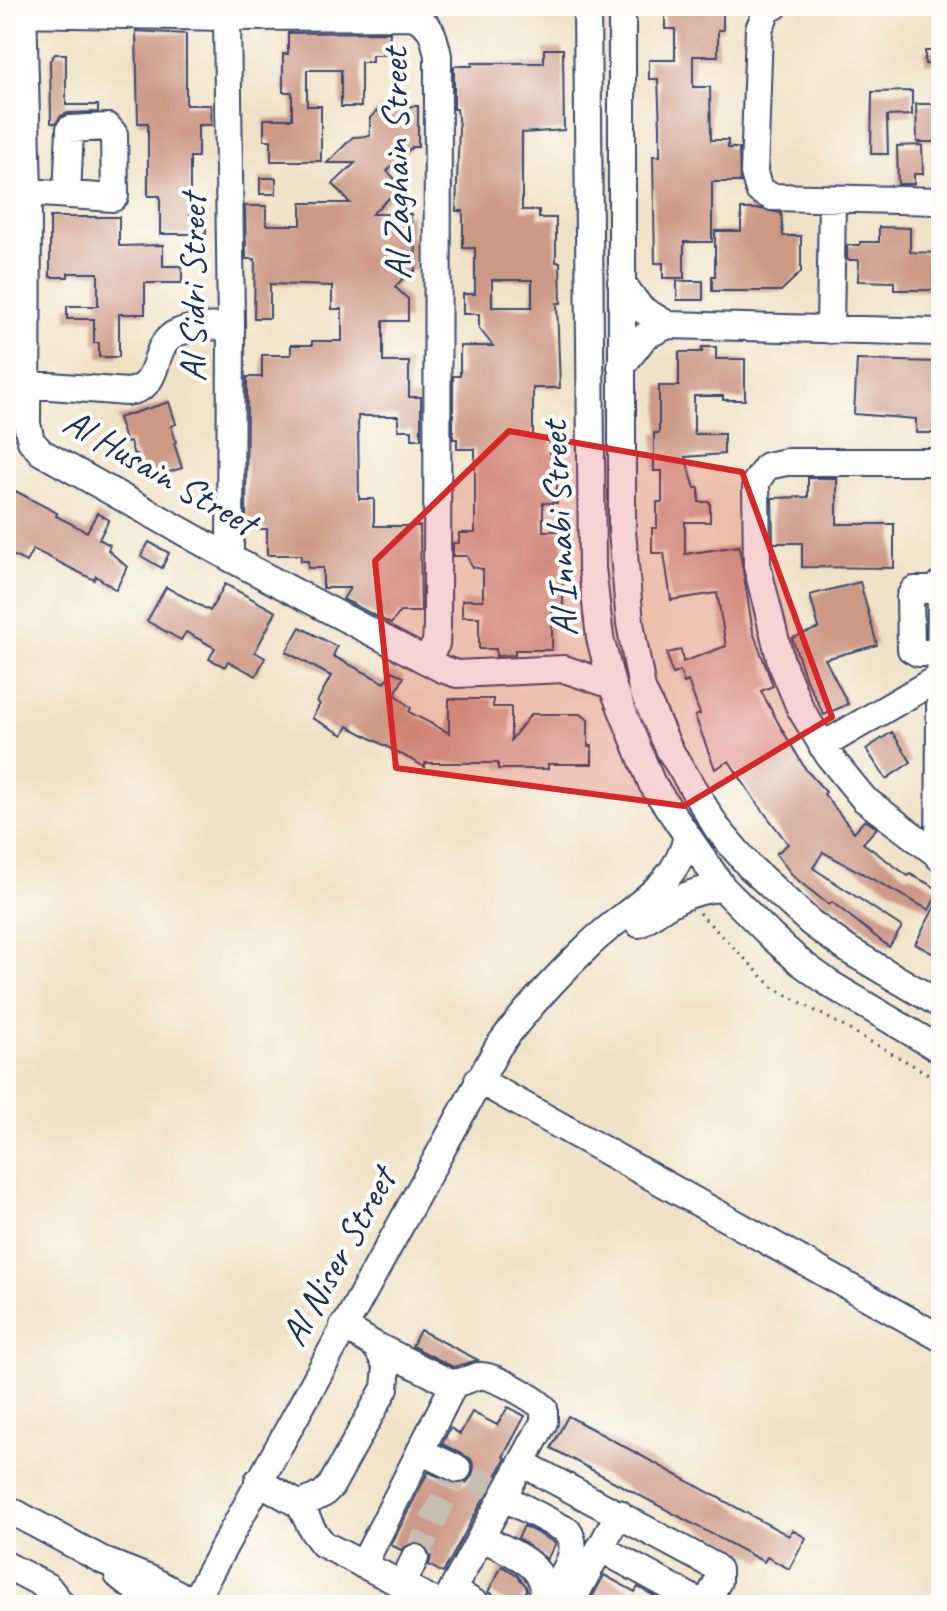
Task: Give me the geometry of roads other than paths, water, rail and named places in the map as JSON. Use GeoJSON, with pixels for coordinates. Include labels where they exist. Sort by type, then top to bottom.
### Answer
{"type":"FeatureCollection","features":[{"type":"Feature","properties":{"kind":"street","name":"Al Innabi Street"},"geometry":{"type":"LineString","coordinates":[[587,6],[592,568],[600,638],[612,685],[652,784],[723,888],[800,962],[830,984],[941,1050]]}},
{"type":"Feature","properties":{"kind":"street"},"geometry":{"type":"LineString","coordinates":[[775,6],[768,9],[759,29],[754,173],[759,190],[772,197],[941,201]]}},
{"type":"Feature","properties":{"kind":"street","name":"Al Innabi Street"},"geometry":{"type":"LineString","coordinates":[[620,9],[622,531],[630,623],[642,689],[669,749],[717,828],[750,867],[783,900],[850,951],[941,1005]]}},
{"type":"Feature","properties":{"kind":"street","name":"Al Zaghain Street"},"geometry":{"type":"LineString","coordinates":[[23,10],[227,17],[412,16],[425,22],[433,31],[438,56],[437,625],[436,644],[426,659]]}},
{"type":"Feature","properties":{"kind":"street","name":"Al Husain Street"},"geometry":{"type":"LineString","coordinates":[[23,10],[28,192],[26,384],[27,424],[31,441],[41,452],[230,558],[457,674],[564,669],[612,685]]}},
{"type":"Feature","properties":{"kind":"street","name":"Al Sidri Street"},"geometry":{"type":"LineString","coordinates":[[227,17],[230,558]]}},
{"type":"Feature","properties":{"kind":"street"},"geometry":{"type":"LineString","coordinates":[[28,192],[67,195]]}},
{"type":"Feature","properties":{"kind":"street"},"geometry":{"type":"LineString","coordinates":[[830,330],[832,200]]}},
{"type":"Feature","properties":{"kind":"street"},"geometry":{"type":"LineString","coordinates":[[621,282],[641,309],[668,325]]}},
{"type":"Feature","properties":{"kind":"street"},"geometry":{"type":"LineString","coordinates":[[621,367],[645,336],[668,325],[941,332]]}},
{"type":"Feature","properties":{"kind":"street"},"geometry":{"type":"LineString","coordinates":[[26,384],[127,392],[141,390],[148,383],[159,354],[171,337],[190,328],[231,326]]}},
{"type":"Feature","properties":{"kind":"street"},"geometry":{"type":"LineString","coordinates":[[940,857],[864,799],[822,746],[800,708],[781,662],[757,566],[756,482],[767,466],[787,462],[941,462]]}},
{"type":"Feature","properties":{"kind":"street"},"geometry":{"type":"LineString","coordinates":[[940,857],[941,583]]}},
{"type":"Feature","properties":{"kind":"street"},"geometry":{"type":"LineString","coordinates":[[564,669],[586,655],[600,638]]}},
{"type":"Feature","properties":{"kind":"street"},"geometry":{"type":"LineString","coordinates":[[822,746],[940,665]]}},
{"type":"Feature","properties":{"kind":"street","name":"Al Niser Street"},"geometry":{"type":"LineString","coordinates":[[193,1604],[478,1080],[521,1017],[597,937],[666,880],[678,865],[687,836]]}},
{"type":"Feature","properties":{"kind":"street","name":"Al Niser Street"},"geometry":{"type":"LineString","coordinates":[[574,962],[605,948],[682,896],[694,891],[723,888]]}},
{"type":"Feature","properties":{"kind":"street"},"geometry":{"type":"LineString","coordinates":[[478,1080],[941,1338]]}},
{"type":"Feature","properties":{"kind":"street"},"geometry":{"type":"LineString","coordinates":[[343,1326],[376,1346],[454,1384],[478,1376],[490,1377],[544,1408],[544,1422],[522,1463],[500,1493],[481,1537],[446,1600]]}},
{"type":"Feature","properties":{"kind":"street"},"geometry":{"type":"LineString","coordinates":[[300,1505],[323,1494],[331,1486],[385,1388],[387,1366],[376,1346]]}},
{"type":"Feature","properties":{"kind":"street"},"geometry":{"type":"LineString","coordinates":[[363,1565],[454,1384]]}},
{"type":"Feature","properties":{"kind":"street"},"geometry":{"type":"LineString","coordinates":[[420,1451],[458,1469]]}},
{"type":"Feature","properties":{"kind":"street"},"geometry":{"type":"LineString","coordinates":[[522,1463],[619,1513],[718,1570],[718,1581],[704,1605],[600,1548]]}},
{"type":"Feature","properties":{"kind":"street"},"geometry":{"type":"LineString","coordinates":[[258,1481],[300,1505],[323,1544],[402,1585],[446,1600],[478,1605]]}},
{"type":"Feature","properties":{"kind":"street"},"geometry":{"type":"LineString","coordinates":[[500,1493],[572,1536],[574,1549],[554,1589],[541,1604]]}},
{"type":"Feature","properties":{"kind":"street"},"geometry":{"type":"LineString","coordinates":[[6,1508],[104,1561],[150,1579],[193,1604]]}},
{"type":"Feature","properties":{"kind":"street"},"geometry":{"type":"LineString","coordinates":[[573,1604],[619,1513]]}},
{"type":"Feature","properties":{"kind":"street"},"geometry":{"type":"LineString","coordinates":[[481,1537],[536,1567],[544,1584],[541,1604]]}},
{"type":"Feature","properties":{"kind":"street"},"geometry":{"type":"LineString","coordinates":[[402,1585],[415,1558]]}},
{"type":"Feature","properties":{"kind":"street"},"geometry":{"type":"LineString","coordinates":[[104,1561],[155,1605]]}},
{"type":"Feature","properties":{"kind":"street"},"geometry":{"type":"LineString","coordinates":[[6,1565],[48,1587],[62,1605]]}},
{"type":"Feature","properties":{"kind":"tunnel"},"geometry":{"type":"LineString","coordinates":[[415,1558],[458,1469],[492,1488]]}}]}
